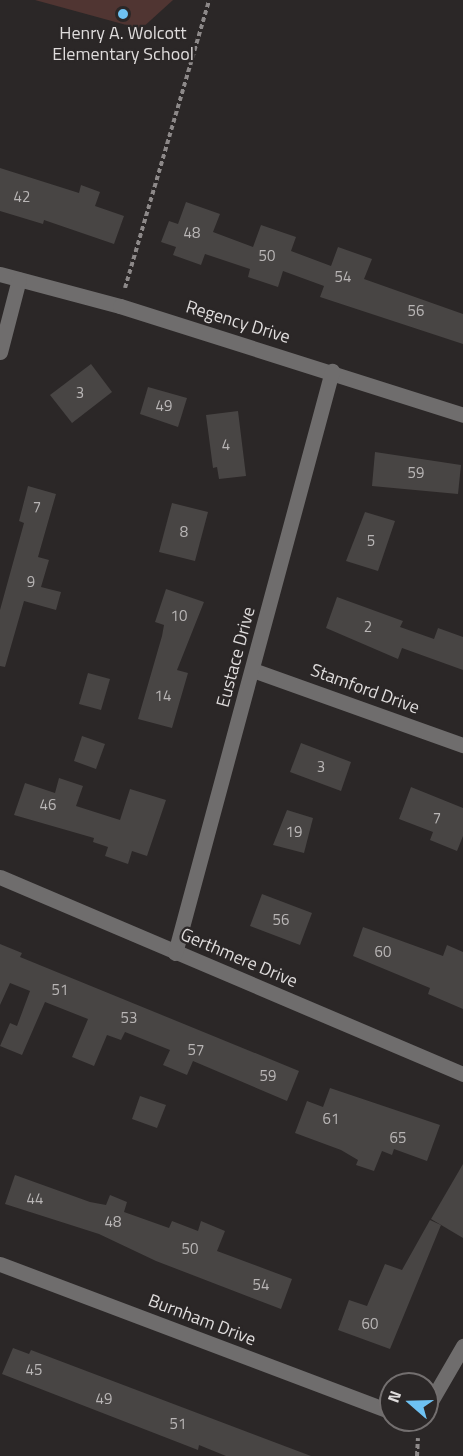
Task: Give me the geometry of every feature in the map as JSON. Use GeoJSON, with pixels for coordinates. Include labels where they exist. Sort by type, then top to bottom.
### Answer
{"type":"FeatureCollection","features":[{"type":"Feature","properties":{"kind":"street","name":"Regency Drive"},"geometry":{"type":"LineString","coordinates":[[0,274],[120,306],[332,371],[463,415]]}},
{"type":"Feature","properties":{"kind":"street"},"geometry":{"type":"LineString","coordinates":[[0,352],[19,279]]}},
{"type":"Feature","properties":{"kind":"street","name":"Eustace Drive"},"geometry":{"type":"LineString","coordinates":[[175,952],[332,371]]}},
{"type":"Feature","properties":{"kind":"street","name":"Stamford Drive"},"geometry":{"type":"LineString","coordinates":[[253,670],[463,745]]}},
{"type":"Feature","properties":{"kind":"street","name":"Gerthmere Drive"},"geometry":{"type":"LineString","coordinates":[[0,877],[463,1074]]}},
{"type":"Feature","properties":{"kind":"street","name":"Burnham Drive"},"geometry":{"type":"LineString","coordinates":[[0,1264],[379,1407]]}},
{"type":"Feature","properties":{"kind":"street"},"geometry":{"type":"LineString","coordinates":[[439,1387],[463,1346]]}},
{"type":"Feature","properties":{"kind":"path"},"geometry":{"type":"LineString","coordinates":[[120,306],[209,0]]}},
{"type":"Feature","properties":{"kind":"shaded area","name":"Henry A. Wolcott Elementary School"},"geometry":{"type":"Polygon","coordinates":[[[35,0],[173,0],[141,29],[35,0]]]}},
{"type":"Feature","properties":{"kind":"building"},"geometry":{"type":"Polygon","coordinates":[[[0,168],[79,193],[81,185],[100,192],[95,206],[124,216],[114,244],[44,220],[43,224],[0,211],[0,168]]]}},
{"type":"Feature","properties":{"kind":"building"},"geometry":{"type":"Polygon","coordinates":[[[186,202],[220,214],[213,232],[253,247],[261,225],[296,237],[291,251],[331,266],[338,247],[372,259],[364,279],[463,314],[463,344],[320,297],[324,286],[283,271],[278,287],[248,277],[250,269],[205,254],[201,265],[173,255],[176,247],[161,242],[169,221],[178,224],[186,202]]]}},
{"type":"Feature","properties":{"kind":"building"},"geometry":{"type":"Polygon","coordinates":[[[91,364],[112,392],[72,423],[50,395],[91,364]]]}},
{"type":"Feature","properties":{"kind":"building"},"geometry":{"type":"Polygon","coordinates":[[[148,387],[187,398],[178,427],[140,414],[148,387]]]}},
{"type":"Feature","properties":{"kind":"building"},"geometry":{"type":"Polygon","coordinates":[[[238,411],[246,476],[219,479],[217,467],[213,468],[206,415],[238,411]]]}},
{"type":"Feature","properties":{"kind":"building"},"geometry":{"type":"Polygon","coordinates":[[[375,452],[461,465],[458,494],[372,486],[375,452]]]}},
{"type":"Feature","properties":{"kind":"building"},"geometry":{"type":"Polygon","coordinates":[[[28,486],[56,494],[38,557],[49,560],[41,587],[61,592],[56,610],[24,601],[5,667],[0,666],[0,610],[24,523],[19,521],[28,486]]]}},
{"type":"Feature","properties":{"kind":"building"},"geometry":{"type":"Polygon","coordinates":[[[172,503],[208,512],[195,561],[159,552],[172,503]]]}},
{"type":"Feature","properties":{"kind":"building"},"geometry":{"type":"Polygon","coordinates":[[[365,512],[395,521],[378,571],[346,561],[365,512]]]}},
{"type":"Feature","properties":{"kind":"building"},"geometry":{"type":"Polygon","coordinates":[[[166,589],[204,602],[177,670],[188,673],[172,728],[138,719],[162,636],[164,625],[155,622],[166,589]]]}},
{"type":"Feature","properties":{"kind":"building"},"geometry":{"type":"Polygon","coordinates":[[[337,597],[403,621],[400,627],[434,639],[438,628],[463,637],[463,670],[402,648],[398,659],[326,628],[337,597]]]}},
{"type":"Feature","properties":{"kind":"building"},"geometry":{"type":"Polygon","coordinates":[[[88,673],[110,679],[101,710],[79,704],[88,673]]]}},
{"type":"Feature","properties":{"kind":"building"},"geometry":{"type":"Polygon","coordinates":[[[82,736],[105,744],[96,769],[74,761],[82,736]]]}},
{"type":"Feature","properties":{"kind":"building"},"geometry":{"type":"Polygon","coordinates":[[[301,743],[351,762],[341,791],[290,772],[301,743]]]}},
{"type":"Feature","properties":{"kind":"building"},"geometry":{"type":"Polygon","coordinates":[[[59,778],[83,786],[76,806],[120,820],[130,789],[166,800],[147,856],[132,851],[128,864],[105,856],[108,847],[93,842],[94,838],[14,815],[25,783],[55,793],[59,778]]]}},
{"type":"Feature","properties":{"kind":"building"},"geometry":{"type":"Polygon","coordinates":[[[411,787],[463,808],[463,836],[457,851],[430,840],[433,832],[399,819],[411,787]]]}},
{"type":"Feature","properties":{"kind":"building"},"geometry":{"type":"Polygon","coordinates":[[[287,810],[313,818],[304,853],[273,845],[287,810]]]}},
{"type":"Feature","properties":{"kind":"building"},"geometry":{"type":"Polygon","coordinates":[[[262,894],[312,913],[300,945],[250,926],[262,894]]]}},
{"type":"Feature","properties":{"kind":"building"},"geometry":{"type":"Polygon","coordinates":[[[363,927],[443,956],[447,945],[463,952],[463,1009],[428,994],[430,988],[353,956],[363,927]]]}},
{"type":"Feature","properties":{"kind":"building"},"geometry":{"type":"Polygon","coordinates":[[[0,944],[22,953],[20,957],[299,1071],[287,1101],[193,1061],[187,1075],[163,1065],[170,1050],[125,1032],[121,1040],[107,1035],[94,1066],[72,1057],[88,1019],[45,1002],[22,1055],[0,1046],[10,1023],[17,1026],[30,991],[10,983],[0,1005],[0,944]]]}},
{"type":"Feature","properties":{"kind":"building"},"geometry":{"type":"Polygon","coordinates":[[[330,1088],[440,1125],[427,1161],[394,1149],[392,1155],[382,1151],[374,1171],[356,1165],[358,1160],[341,1150],[295,1133],[307,1101],[323,1107],[330,1088]]]}},
{"type":"Feature","properties":{"kind":"building"},"geometry":{"type":"Polygon","coordinates":[[[140,1096],[166,1105],[157,1128],[132,1119],[140,1096]]]}},
{"type":"Feature","properties":{"kind":"building"},"geometry":{"type":"Polygon","coordinates":[[[463,1164],[463,1238],[431,1219],[463,1164]]]}},
{"type":"Feature","properties":{"kind":"building"},"geometry":{"type":"Polygon","coordinates":[[[15,1175],[90,1202],[106,1205],[110,1195],[127,1202],[124,1212],[169,1228],[172,1221],[198,1231],[201,1221],[225,1231],[217,1251],[292,1279],[281,1309],[156,1261],[99,1234],[5,1204],[15,1175]]]}},
{"type":"Feature","properties":{"kind":"building"},"geometry":{"type":"Polygon","coordinates":[[[430,1220],[441,1225],[390,1349],[338,1330],[349,1300],[367,1306],[385,1264],[402,1270],[430,1220]]]}},
{"type":"Feature","properties":{"kind":"building"},"geometry":{"type":"Polygon","coordinates":[[[13,1348],[29,1354],[31,1350],[311,1456],[226,1456],[199,1445],[198,1450],[2,1374],[13,1348]]]}},
{"type":"Feature","properties":{"kind":"place","name":"Henry A. Wolcott Elementary School"},"geometry":{"type":"Point","coordinates":[123,14]}}]}
